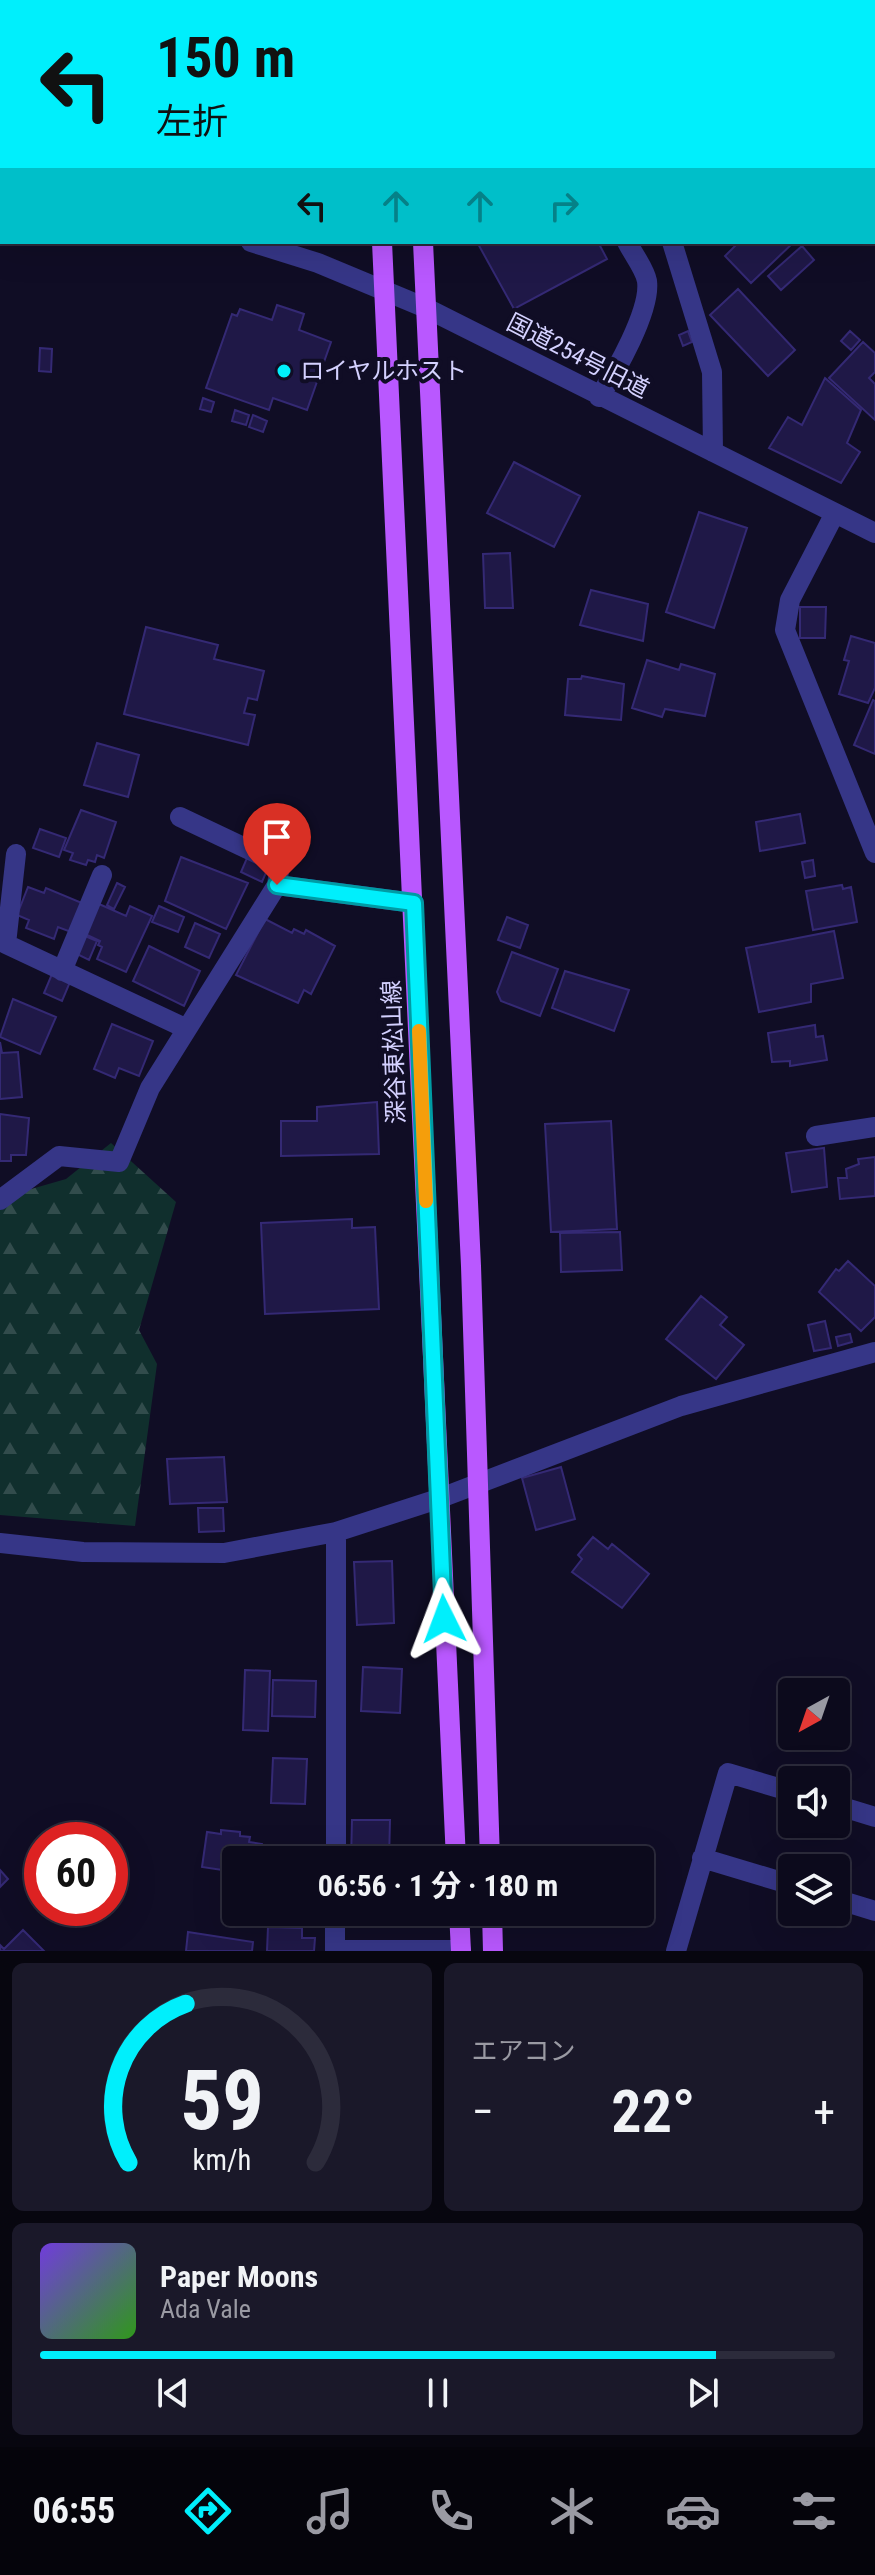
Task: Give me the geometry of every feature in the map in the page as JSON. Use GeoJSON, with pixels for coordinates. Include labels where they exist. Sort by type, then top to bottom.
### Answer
{"type":"FeatureCollection","features":[{"type":"Feature","properties":{"kind":"main road","name":"深谷東松山線"},"geometry":{"type":"LineString","coordinates":[[382,244],[455,1846]]}},
{"type":"Feature","properties":{"kind":"main road"},"geometry":{"type":"LineString","coordinates":[[423,244],[479,1482],[490,1846]]}},
{"type":"Feature","properties":{"kind":"main road"},"geometry":{"type":"LineString","coordinates":[[460,1926],[461,1951]]}},
{"type":"Feature","properties":{"kind":"main road"},"geometry":{"type":"LineString","coordinates":[[492,1926],[493,1951]]}},
{"type":"Feature","properties":{"kind":"street","name":"国道254号旧道"},"geometry":{"type":"LineString","coordinates":[[257,244],[384,288],[875,533]]}},
{"type":"Feature","properties":{"kind":"street"},"geometry":{"type":"LineString","coordinates":[[599,397],[615,374],[646,301],[647,280],[628,244]]}},
{"type":"Feature","properties":{"kind":"street"},"geometry":{"type":"LineString","coordinates":[[673,244],[712,372],[713,452]]}},
{"type":"Feature","properties":{"kind":"street"},"geometry":{"type":"LineString","coordinates":[[835,513],[790,600],[785,630],[875,853]]}},
{"type":"Feature","properties":{"kind":"street"},"geometry":{"type":"LineString","coordinates":[[0,1200],[59,1156],[119,1162],[150,1088],[277,885],[279,871],[273,861],[180,817]]}},
{"type":"Feature","properties":{"kind":"street"},"geometry":{"type":"LineString","coordinates":[[16,854],[6,944],[185,1028]]}},
{"type":"Feature","properties":{"kind":"street"},"geometry":{"type":"LineString","coordinates":[[62,971],[102,875]]}},
{"type":"Feature","properties":{"kind":"street"},"geometry":{"type":"LineString","coordinates":[[277,885],[414,903]]}},
{"type":"Feature","properties":{"kind":"street"},"geometry":{"type":"LineString","coordinates":[[816,1136],[875,1127]]}},
{"type":"Feature","properties":{"kind":"street"},"geometry":{"type":"LineString","coordinates":[[0,1543],[83,1552],[224,1553],[336,1532],[438,1499],[681,1406],[875,1352]]}},
{"type":"Feature","properties":{"kind":"street"},"geometry":{"type":"LineString","coordinates":[[336,1532],[336,1846]]}},
{"type":"Feature","properties":{"kind":"street"},"geometry":{"type":"LineString","coordinates":[[676,1951],[728,1773],[778,1788]]}},
{"type":"Feature","properties":{"kind":"street"},"geometry":{"type":"LineString","coordinates":[[850,1809],[875,1817]]}},
{"type":"Feature","properties":{"kind":"street"},"geometry":{"type":"LineString","coordinates":[[702,1858],[778,1881]]}},
{"type":"Feature","properties":{"kind":"street"},"geometry":{"type":"LineString","coordinates":[[850,1903],[875,1911]]}},
{"type":"Feature","properties":{"kind":"street"},"geometry":{"type":"LineString","coordinates":[[335,1926],[335,1950],[461,1951]]}},
{"type":"Feature","properties":{"kind":"green space"},"geometry":{"type":"Polygon","coordinates":[[[111,1143],[176,1202],[139,1330],[157,1364],[135,1526],[0,1515],[0,1198],[66,1179],[111,1143]]]}},
{"type":"Feature","properties":{"kind":"building"},"geometry":{"type":"Polygon","coordinates":[[[478,244],[599,244],[607,259],[514,309],[478,244]]]}},
{"type":"Feature","properties":{"kind":"building"},"geometry":{"type":"Polygon","coordinates":[[[737,244],[792,244],[751,283],[725,256],[737,244]]]}},
{"type":"Feature","properties":{"kind":"building"},"geometry":{"type":"Polygon","coordinates":[[[802,246],[814,260],[781,290],[768,276],[802,246]]]}},
{"type":"Feature","properties":{"kind":"building"},"geometry":{"type":"Polygon","coordinates":[[[738,289],[795,350],[768,376],[710,315],[738,289]]]}},
{"type":"Feature","properties":{"kind":"building"},"geometry":{"type":"Polygon","coordinates":[[[277,305],[304,314],[299,330],[331,342],[307,410],[273,398],[269,410],[206,388],[232,314],[237,316],[240,309],[272,320],[277,305]]]}},
{"type":"Feature","properties":{"kind":"building"},"geometry":{"type":"Polygon","coordinates":[[[688,331],[692,342],[683,346],[679,335],[688,331]]]}},
{"type":"Feature","properties":{"kind":"building"},"geometry":{"type":"Polygon","coordinates":[[[850,331],[860,340],[851,350],[841,341],[850,331]]]}},
{"type":"Feature","properties":{"kind":"building"},"geometry":{"type":"Polygon","coordinates":[[[863,342],[875,353],[875,372],[869,378],[875,384],[875,420],[829,378],[863,342]]]}},
{"type":"Feature","properties":{"kind":"building"},"geometry":{"type":"Polygon","coordinates":[[[40,348],[52,349],[51,372],[39,371],[40,348]]]}},
{"type":"Feature","properties":{"kind":"building"},"geometry":{"type":"Polygon","coordinates":[[[825,378],[861,410],[847,443],[860,452],[841,483],[769,448],[788,417],[802,425],[825,378]]]}},
{"type":"Feature","properties":{"kind":"building"},"geometry":{"type":"Polygon","coordinates":[[[203,398],[214,402],[211,412],[200,409],[203,398]]]}},
{"type":"Feature","properties":{"kind":"building"},"geometry":{"type":"Polygon","coordinates":[[[235,410],[249,415],[246,425],[232,421],[235,410]]]}},
{"type":"Feature","properties":{"kind":"building"},"geometry":{"type":"Polygon","coordinates":[[[253,415],[267,421],[263,432],[249,427],[253,415]]]}},
{"type":"Feature","properties":{"kind":"building"},"geometry":{"type":"Polygon","coordinates":[[[514,462],[580,496],[554,547],[487,513],[514,462]]]}},
{"type":"Feature","properties":{"kind":"building"},"geometry":{"type":"Polygon","coordinates":[[[699,512],[747,528],[714,628],[666,612],[699,512]]]}},
{"type":"Feature","properties":{"kind":"building"},"geometry":{"type":"Polygon","coordinates":[[[510,553],[513,608],[485,608],[483,554],[510,553]]]}},
{"type":"Feature","properties":{"kind":"building"},"geometry":{"type":"Polygon","coordinates":[[[591,590],[648,604],[643,641],[580,625],[591,590]]]}},
{"type":"Feature","properties":{"kind":"building"},"geometry":{"type":"Polygon","coordinates":[[[800,607],[826,607],[825,638],[800,638],[800,607]]]}},
{"type":"Feature","properties":{"kind":"building"},"geometry":{"type":"Polygon","coordinates":[[[146,627],[218,645],[214,659],[264,671],[257,700],[248,698],[244,713],[255,715],[248,745],[124,714],[146,627]]]}},
{"type":"Feature","properties":{"kind":"building"},"geometry":{"type":"Polygon","coordinates":[[[851,636],[875,643],[875,688],[868,703],[839,694],[849,661],[844,660],[851,636]]]}},
{"type":"Feature","properties":{"kind":"building"},"geometry":{"type":"Polygon","coordinates":[[[647,660],[679,670],[681,664],[715,674],[705,716],[665,709],[662,717],[632,708],[647,660]]]}},
{"type":"Feature","properties":{"kind":"building"},"geometry":{"type":"Polygon","coordinates":[[[582,676],[624,684],[621,720],[565,715],[568,679],[581,679],[582,676]]]}},
{"type":"Feature","properties":{"kind":"building"},"geometry":{"type":"Polygon","coordinates":[[[875,701],[875,754],[854,745],[875,701]]]}},
{"type":"Feature","properties":{"kind":"building"},"geometry":{"type":"Polygon","coordinates":[[[97,743],[139,755],[128,797],[84,785],[97,743]]]}},
{"type":"Feature","properties":{"kind":"building"},"geometry":{"type":"Polygon","coordinates":[[[81,810],[116,822],[104,858],[97,855],[95,862],[88,860],[86,865],[70,860],[73,853],[64,850],[81,810]]]}},
{"type":"Feature","properties":{"kind":"building"},"geometry":{"type":"Polygon","coordinates":[[[800,814],[805,843],[760,851],[756,822],[800,814]]]}},
{"type":"Feature","properties":{"kind":"building"},"geometry":{"type":"Polygon","coordinates":[[[40,829],[66,838],[59,857],[33,848],[40,829]]]}},
{"type":"Feature","properties":{"kind":"building"},"geometry":{"type":"Polygon","coordinates":[[[181,857],[248,883],[226,929],[165,901],[181,857]]]}},
{"type":"Feature","properties":{"kind":"building"},"geometry":{"type":"Polygon","coordinates":[[[247,858],[268,868],[262,882],[241,872],[247,858]]]}},
{"type":"Feature","properties":{"kind":"building"},"geometry":{"type":"Polygon","coordinates":[[[813,860],[815,876],[805,878],[802,862],[813,860]]]}},
{"type":"Feature","properties":{"kind":"building"},"geometry":{"type":"Polygon","coordinates":[[[117,883],[125,887],[114,909],[107,905],[117,883]]]}},
{"type":"Feature","properties":{"kind":"building"},"geometry":{"type":"Polygon","coordinates":[[[842,885],[843,889],[851,887],[857,922],[813,930],[806,891],[842,885]]]}},
{"type":"Feature","properties":{"kind":"building"},"geometry":{"type":"Polygon","coordinates":[[[28,887],[44,893],[46,888],[82,903],[71,932],[58,927],[54,939],[26,928],[29,920],[17,915],[28,887]]]}},
{"type":"Feature","properties":{"kind":"building"},"geometry":{"type":"Polygon","coordinates":[[[99,904],[126,916],[130,906],[152,916],[126,972],[97,959],[102,947],[98,945],[100,941],[85,934],[99,904]]]}},
{"type":"Feature","properties":{"kind":"building"},"geometry":{"type":"Polygon","coordinates":[[[159,906],[184,917],[178,932],[152,922],[159,906]]]}},
{"type":"Feature","properties":{"kind":"building"},"geometry":{"type":"Polygon","coordinates":[[[507,917],[528,925],[520,948],[498,940],[507,917]]]}},
{"type":"Feature","properties":{"kind":"building"},"geometry":{"type":"Polygon","coordinates":[[[265,919],[292,933],[294,929],[304,934],[306,930],[335,946],[311,994],[304,990],[298,1003],[236,975],[265,919]]]}},
{"type":"Feature","properties":{"kind":"building"},"geometry":{"type":"Polygon","coordinates":[[[195,923],[220,934],[209,958],[185,947],[195,923]]]}},
{"type":"Feature","properties":{"kind":"building"},"geometry":{"type":"Polygon","coordinates":[[[834,931],[843,978],[811,984],[811,1002],[759,1012],[746,948],[834,931]]]}},
{"type":"Feature","properties":{"kind":"building"},"geometry":{"type":"Polygon","coordinates":[[[85,936],[97,941],[89,960],[77,954],[85,936]]]}},
{"type":"Feature","properties":{"kind":"building"},"geometry":{"type":"Polygon","coordinates":[[[149,946],[200,971],[184,1006],[133,981],[149,946]]]}},
{"type":"Feature","properties":{"kind":"building"},"geometry":{"type":"Polygon","coordinates":[[[512,952],[558,969],[540,1016],[501,1001],[497,992],[512,952]]]}},
{"type":"Feature","properties":{"kind":"building"},"geometry":{"type":"Polygon","coordinates":[[[565,971],[629,990],[614,1031],[552,1008],[565,971]]]}},
{"type":"Feature","properties":{"kind":"building"},"geometry":{"type":"Polygon","coordinates":[[[52,974],[70,982],[62,1001],[44,993],[52,974]]]}},
{"type":"Feature","properties":{"kind":"building"},"geometry":{"type":"Polygon","coordinates":[[[13,999],[56,1017],[40,1054],[0,1037],[13,999]]]}},
{"type":"Feature","properties":{"kind":"building"},"geometry":{"type":"Polygon","coordinates":[[[112,1024],[153,1041],[139,1076],[119,1068],[115,1078],[94,1069],[112,1024]]]}},
{"type":"Feature","properties":{"kind":"building"},"geometry":{"type":"Polygon","coordinates":[[[815,1025],[816,1037],[823,1036],[827,1060],[790,1066],[790,1061],[772,1062],[768,1033],[815,1025]]]}},
{"type":"Feature","properties":{"kind":"building"},"geometry":{"type":"Polygon","coordinates":[[[0,1042],[2,1053],[18,1052],[22,1097],[0,1099],[0,1042]]]}},
{"type":"Feature","properties":{"kind":"building"},"geometry":{"type":"Polygon","coordinates":[[[377,1102],[379,1154],[281,1156],[281,1121],[317,1121],[317,1107],[377,1102]]]}},
{"type":"Feature","properties":{"kind":"building"},"geometry":{"type":"Polygon","coordinates":[[[0,1114],[29,1118],[26,1155],[11,1155],[11,1161],[0,1161],[0,1114]]]}},
{"type":"Feature","properties":{"kind":"building"},"geometry":{"type":"Polygon","coordinates":[[[611,1121],[617,1229],[551,1232],[545,1124],[611,1121]]]}},
{"type":"Feature","properties":{"kind":"building"},"geometry":{"type":"Polygon","coordinates":[[[824,1148],[827,1187],[792,1192],[786,1153],[824,1148]]]}},
{"type":"Feature","properties":{"kind":"building"},"geometry":{"type":"Polygon","coordinates":[[[875,1157],[875,1196],[840,1199],[838,1178],[847,1178],[846,1169],[859,1164],[858,1159],[875,1157]]]}},
{"type":"Feature","properties":{"kind":"building"},"geometry":{"type":"Polygon","coordinates":[[[352,1219],[352,1228],[375,1227],[379,1309],[265,1314],[261,1223],[352,1219]]]}},
{"type":"Feature","properties":{"kind":"building"},"geometry":{"type":"Polygon","coordinates":[[[620,1232],[622,1270],[561,1272],[560,1233],[620,1232]]]}},
{"type":"Feature","properties":{"kind":"building"},"geometry":{"type":"Polygon","coordinates":[[[848,1261],[875,1286],[875,1317],[861,1331],[819,1292],[836,1269],[839,1271],[848,1261]]]}},
{"type":"Feature","properties":{"kind":"building"},"geometry":{"type":"Polygon","coordinates":[[[701,1296],[727,1317],[720,1325],[744,1345],[716,1379],[666,1339],[701,1296]]]}},
{"type":"Feature","properties":{"kind":"building"},"geometry":{"type":"Polygon","coordinates":[[[825,1321],[831,1348],[814,1351],[808,1325],[825,1321]]]}},
{"type":"Feature","properties":{"kind":"building"},"geometry":{"type":"Polygon","coordinates":[[[850,1334],[852,1342],[838,1346],[836,1337],[850,1334]]]}},
{"type":"Feature","properties":{"kind":"building"},"geometry":{"type":"Polygon","coordinates":[[[224,1457],[227,1502],[170,1504],[167,1459],[224,1457]]]}},
{"type":"Feature","properties":{"kind":"building"},"geometry":{"type":"Polygon","coordinates":[[[561,1467],[575,1519],[536,1530],[522,1478],[561,1467]]]}},
{"type":"Feature","properties":{"kind":"building"},"geometry":{"type":"Polygon","coordinates":[[[198,1508],[223,1508],[224,1531],[199,1532],[198,1508]]]}},
{"type":"Feature","properties":{"kind":"building"},"geometry":{"type":"Polygon","coordinates":[[[593,1537],[608,1549],[612,1544],[649,1574],[622,1608],[572,1572],[582,1559],[578,1555],[593,1537]]]}},
{"type":"Feature","properties":{"kind":"building"},"geometry":{"type":"Polygon","coordinates":[[[392,1561],[394,1623],[357,1625],[354,1562],[392,1561]]]}},
{"type":"Feature","properties":{"kind":"building"},"geometry":{"type":"Polygon","coordinates":[[[363,1667],[402,1669],[400,1713],[361,1711],[363,1667]]]}},
{"type":"Feature","properties":{"kind":"building"},"geometry":{"type":"Polygon","coordinates":[[[245,1670],[270,1671],[268,1731],[243,1730],[245,1670]]]}},
{"type":"Feature","properties":{"kind":"building"},"geometry":{"type":"Polygon","coordinates":[[[273,1680],[316,1681],[315,1717],[272,1716],[273,1680]]]}},
{"type":"Feature","properties":{"kind":"building"},"geometry":{"type":"Polygon","coordinates":[[[273,1758],[307,1759],[305,1804],[271,1803],[273,1758]]]}},
{"type":"Feature","properties":{"kind":"building"},"geometry":{"type":"Polygon","coordinates":[[[352,1820],[390,1820],[389,1846],[351,1846],[352,1820]]]}},
{"type":"Feature","properties":{"kind":"building"},"geometry":{"type":"Polygon","coordinates":[[[221,1830],[240,1832],[240,1836],[250,1837],[249,1842],[262,1846],[222,1846],[222,1870],[202,1867],[207,1832],[221,1834],[221,1830]]]}},
{"type":"Feature","properties":{"kind":"building"},"geometry":{"type":"Polygon","coordinates":[[[0,1870],[8,1879],[0,1887],[0,1870]]]}},
{"type":"Feature","properties":{"kind":"building"},"geometry":{"type":"Polygon","coordinates":[[[268,1927],[302,1928],[302,1938],[315,1938],[314,1951],[267,1951],[268,1927]]]}},
{"type":"Feature","properties":{"kind":"building"},"geometry":{"type":"Polygon","coordinates":[[[23,1930],[44,1951],[0,1951],[0,1945],[4,1949],[23,1930]]]}},
{"type":"Feature","properties":{"kind":"building"},"geometry":{"type":"Polygon","coordinates":[[[188,1932],[253,1942],[252,1951],[186,1951],[188,1932]]]}},
{"type":"Feature","properties":{"kind":"slow traffic"},"geometry":{"type":"LineString","coordinates":[[419,1031],[426,1201]]}},
{"type":"Feature","properties":{"kind":"place","name":"ロイヤルホスト"},"geometry":{"type":"Point","coordinates":[284,371]}},
{"type":"Feature","properties":{"kind":"route"},"geometry":{"type":"LineString","coordinates":[[277,885],[414,903],[444,1619]]}}]}
